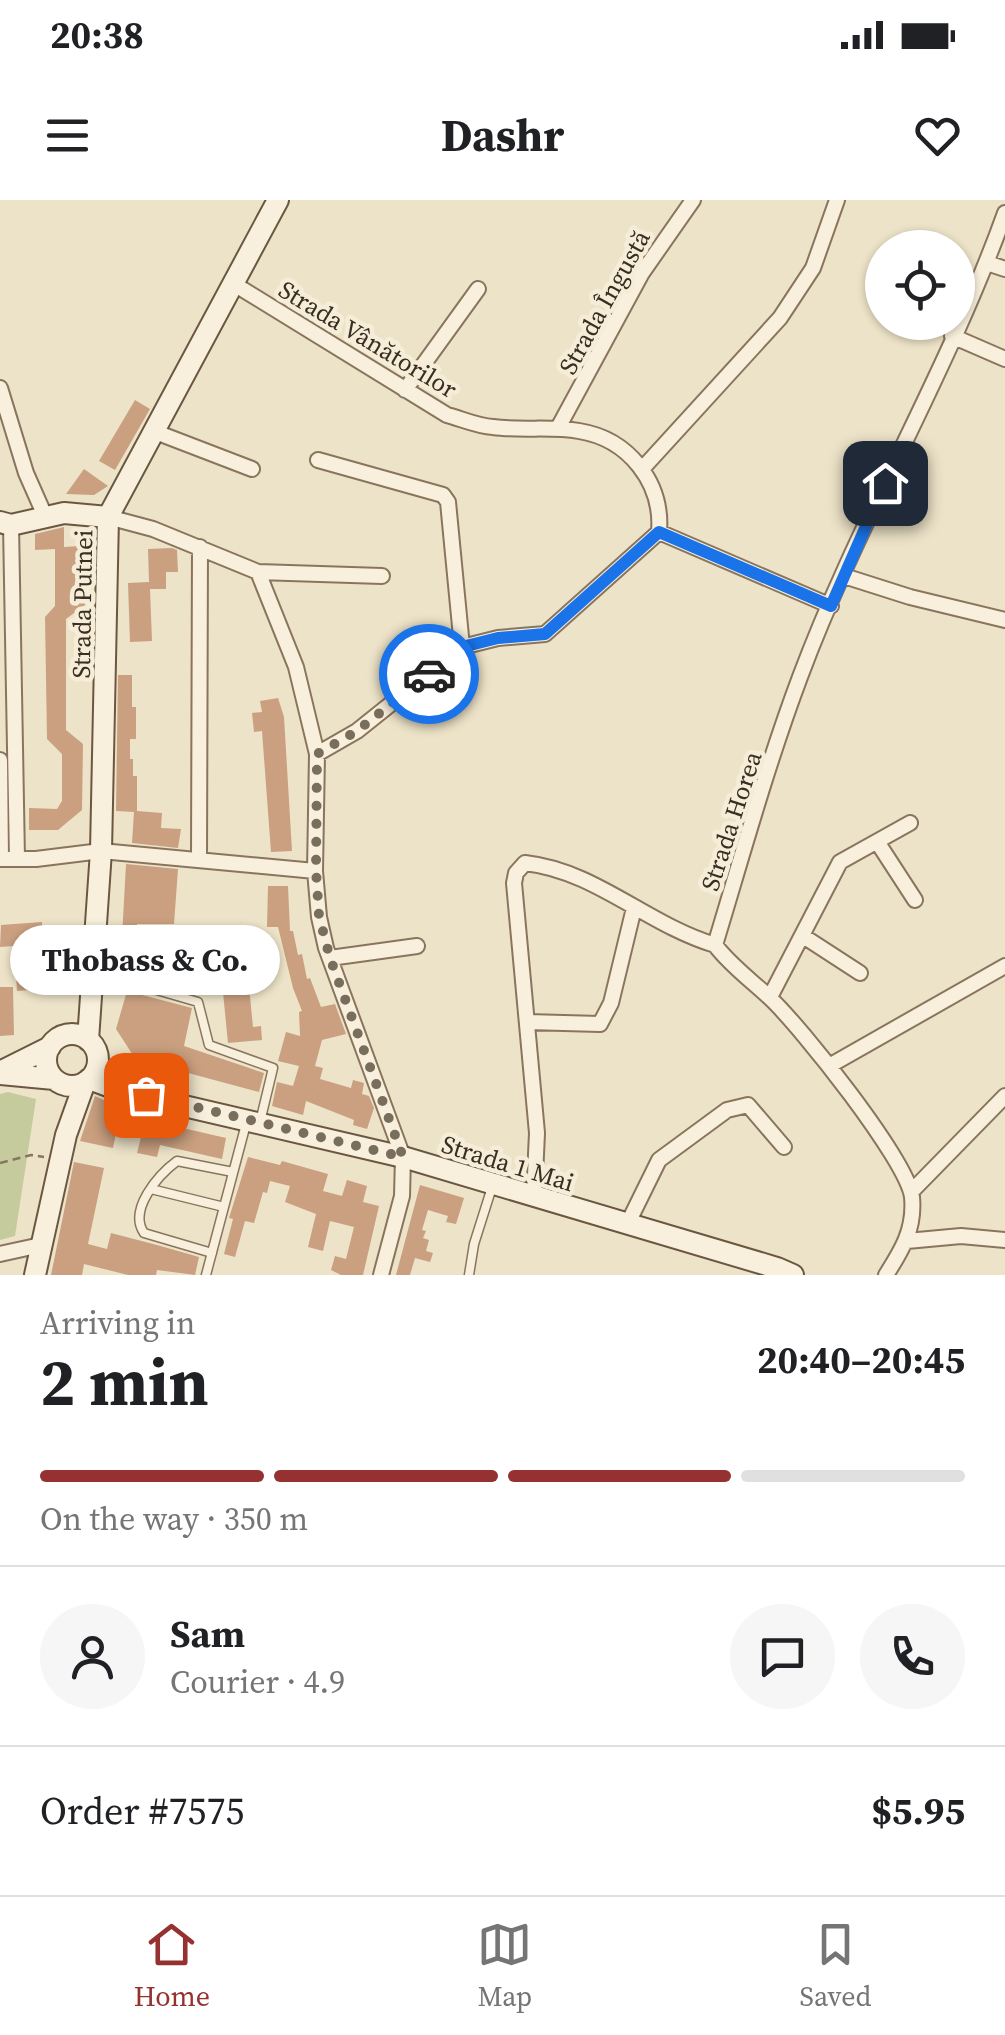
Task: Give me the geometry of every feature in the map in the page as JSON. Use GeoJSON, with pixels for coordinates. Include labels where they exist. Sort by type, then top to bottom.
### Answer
{"type":"FeatureCollection","features":[{"type":"Feature","properties":{"kind":"main road","name":"Strada Putnei"},"geometry":{"type":"LineString","coordinates":[[68,1041],[90,986],[102,852],[108,516],[278,200]]}},
{"type":"Feature","properties":{"kind":"main road"},"geometry":{"type":"LineString","coordinates":[[6,523],[64,513],[108,516]]}},
{"type":"Feature","properties":{"kind":"main road"},"geometry":{"type":"LineString","coordinates":[[66,1136],[58,1081],[46,1064],[68,1041]]}},
{"type":"Feature","properties":{"kind":"main road"},"geometry":{"type":"LineString","coordinates":[[0,1073],[68,1041],[97,1053],[66,1136],[35,1275]]}},
{"type":"Feature","properties":{"kind":"main road"},"geometry":{"type":"LineString","coordinates":[[0,1073],[78,1085],[90,1074]]}},
{"type":"Feature","properties":{"kind":"main road","name":"Strada 1 Mai"},"geometry":{"type":"LineString","coordinates":[[90,1074],[105,1087],[403,1157],[793,1275]]}},
{"type":"Feature","properties":{"kind":"street","name":"Strada Îngustă"},"geometry":{"type":"LineString","coordinates":[[558,428],[642,273],[694,200]]}},
{"type":"Feature","properties":{"kind":"street"},"geometry":{"type":"LineString","coordinates":[[317,754],[357,731],[462,647],[498,638],[545,634],[659,532],[661,510],[643,468],[780,318],[813,268],[837,200]]}},
{"type":"Feature","properties":{"kind":"street","name":"Strada Horea"},"geometry":{"type":"LineString","coordinates":[[975,287],[1005,212]]}},
{"type":"Feature","properties":{"kind":"street"},"geometry":{"type":"LineString","coordinates":[[987,262],[1005,269]]}},
{"type":"Feature","properties":{"kind":"street","name":"Strada Vânătorilor"},"geometry":{"type":"LineString","coordinates":[[234,284],[447,415],[487,427],[558,428],[605,438],[643,468]]}},
{"type":"Feature","properties":{"kind":"street"},"geometry":{"type":"LineString","coordinates":[[404,390],[478,289]]}},
{"type":"Feature","properties":{"kind":"street","name":"Strada Horea"},"geometry":{"type":"LineString","coordinates":[[715,945],[800,678],[950,340]]}},
{"type":"Feature","properties":{"kind":"street"},"geometry":{"type":"LineString","coordinates":[[961,340],[1005,360]]}},
{"type":"Feature","properties":{"kind":"street"},"geometry":{"type":"LineString","coordinates":[[0,388],[26,473],[44,516]]}},
{"type":"Feature","properties":{"kind":"street"},"geometry":{"type":"LineString","coordinates":[[153,432],[252,469]]}},
{"type":"Feature","properties":{"kind":"street"},"geometry":{"type":"LineString","coordinates":[[318,460],[443,495],[448,502],[462,647]]}},
{"type":"Feature","properties":{"kind":"street"},"geometry":{"type":"LineString","coordinates":[[108,516],[154,528],[258,572],[382,576]]}},
{"type":"Feature","properties":{"kind":"street"},"geometry":{"type":"LineString","coordinates":[[6,523],[6,859]]}},
{"type":"Feature","properties":{"kind":"street"},"geometry":{"type":"LineString","coordinates":[[659,532],[831,606]]}},
{"type":"Feature","properties":{"kind":"street"},"geometry":{"type":"LineString","coordinates":[[199,859],[200,547]]}},
{"type":"Feature","properties":{"kind":"street"},"geometry":{"type":"LineString","coordinates":[[258,572],[296,666],[317,754],[319,916],[330,958],[403,1157],[402,1196],[381,1275]]}},
{"type":"Feature","properties":{"kind":"street"},"geometry":{"type":"LineString","coordinates":[[844,576],[1005,620]]}},
{"type":"Feature","properties":{"kind":"street"},"geometry":{"type":"LineString","coordinates":[[0,760],[6,859]]}},
{"type":"Feature","properties":{"kind":"street"},"geometry":{"type":"LineString","coordinates":[[770,997],[840,862],[910,824]]}},
{"type":"Feature","properties":{"kind":"street"},"geometry":{"type":"LineString","coordinates":[[878,843],[915,900]]}},
{"type":"Feature","properties":{"kind":"street"},"geometry":{"type":"LineString","coordinates":[[6,859],[102,852],[316,870]]}},
{"type":"Feature","properties":{"kind":"street"},"geometry":{"type":"LineString","coordinates":[[534,1197],[537,1133],[514,883],[525,863],[596,884],[680,934],[715,945],[727,962],[770,997],[804,1033],[888,1151],[911,1192],[908,1241],[886,1275]]}},
{"type":"Feature","properties":{"kind":"street"},"geometry":{"type":"LineString","coordinates":[[527,1022],[600,1024],[610,1003],[634,908]]}},
{"type":"Feature","properties":{"kind":"street"},"geometry":{"type":"LineString","coordinates":[[803,936],[860,973]]}},
{"type":"Feature","properties":{"kind":"street"},"geometry":{"type":"LineString","coordinates":[[330,958],[417,946]]}},
{"type":"Feature","properties":{"kind":"street"},"geometry":{"type":"LineString","coordinates":[[829,1066],[1005,966]]}},
{"type":"Feature","properties":{"kind":"street"},"geometry":{"type":"LineString","coordinates":[[911,1192],[1005,1096]]}},
{"type":"Feature","properties":{"kind":"street"},"geometry":{"type":"LineString","coordinates":[[627,1225],[660,1160],[727,1110],[742,1104],[748,1106],[784,1147]]}},
{"type":"Feature","properties":{"kind":"street"},"geometry":{"type":"LineString","coordinates":[[908,1241],[961,1236],[1005,1240]]}},
{"type":"Feature","properties":{"kind":"street"},"geometry":{"type":"LineString","coordinates":[[0,1254],[41,1245]]}},
{"type":"Feature","properties":{"kind":"lane"},"geometry":{"type":"LineString","coordinates":[[90,986],[136,984],[198,1002],[208,1045],[273,1068],[233,1172],[206,1275]]}},
{"type":"Feature","properties":{"kind":"lane"},"geometry":{"type":"LineString","coordinates":[[212,1253],[144,1234],[138,1220],[151,1189],[177,1161],[233,1172]]}},
{"type":"Feature","properties":{"kind":"lane"},"geometry":{"type":"LineString","coordinates":[[469,1275],[493,1184]]}},
{"type":"Feature","properties":{"kind":"lane"},"geometry":{"type":"LineString","coordinates":[[151,1189],[224,1207]]}},
{"type":"Feature","properties":{"kind":"path"},"geometry":{"type":"LineString","coordinates":[[0,1163],[31,1155],[61,1158]]}},
{"type":"Feature","properties":{"kind":"green space"},"geometry":{"type":"Polygon","coordinates":[[[8,1092],[36,1099],[15,1236],[0,1240],[0,1094],[8,1092]]]}},
{"type":"Feature","properties":{"kind":"building"},"geometry":{"type":"Polygon","coordinates":[[[135,400],[150,409],[115,470],[99,461],[135,400]]]}},
{"type":"Feature","properties":{"kind":"building"},"geometry":{"type":"Polygon","coordinates":[[[84,469],[108,486],[94,495],[66,494],[84,469]]]}},
{"type":"Feature","properties":{"kind":"building"},"geometry":{"type":"Polygon","coordinates":[[[64,527],[64,547],[80,546],[80,580],[85,579],[85,605],[66,619],[66,730],[83,744],[82,810],[58,830],[29,830],[29,808],[57,809],[62,801],[62,754],[47,739],[45,617],[55,606],[55,549],[35,550],[35,534],[64,527]]]}},
{"type":"Feature","properties":{"kind":"building"},"geometry":{"type":"Polygon","coordinates":[[[148,549],[177,550],[178,572],[166,572],[166,589],[150,589],[152,641],[130,642],[128,583],[149,582],[148,549]]]}},
{"type":"Feature","properties":{"kind":"building"},"geometry":{"type":"Polygon","coordinates":[[[118,675],[132,675],[136,739],[130,739],[130,759],[133,776],[137,776],[137,811],[162,813],[161,828],[181,829],[178,848],[132,843],[134,812],[116,811],[118,675]]]}},
{"type":"Feature","properties":{"kind":"building"},"geometry":{"type":"Polygon","coordinates":[[[278,698],[284,717],[292,851],[271,852],[262,731],[254,732],[252,713],[262,712],[260,701],[278,698]]]}},
{"type":"Feature","properties":{"kind":"building"},"geometry":{"type":"Polygon","coordinates":[[[126,864],[178,869],[174,924],[137,924],[131,976],[111,975],[116,937],[122,937],[126,864]]]}},
{"type":"Feature","properties":{"kind":"building"},"geometry":{"type":"Polygon","coordinates":[[[268,886],[288,886],[290,931],[298,955],[302,954],[307,979],[310,978],[321,1007],[335,1004],[346,1034],[322,1040],[315,1066],[323,1068],[320,1079],[351,1088],[353,1080],[364,1083],[362,1094],[369,1096],[374,1108],[367,1129],[306,1101],[303,1115],[272,1106],[277,1082],[293,1086],[299,1066],[278,1061],[286,1032],[300,1036],[302,1011],[278,927],[267,927],[268,886]]]}},
{"type":"Feature","properties":{"kind":"building"},"geometry":{"type":"Polygon","coordinates":[[[42,922],[43,949],[34,949],[36,982],[29,990],[17,991],[14,946],[0,947],[1,925],[42,922]]]}},
{"type":"Feature","properties":{"kind":"building"},"geometry":{"type":"Polygon","coordinates":[[[245,945],[253,1027],[261,1026],[262,1040],[228,1043],[220,962],[227,961],[226,947],[245,945]]]}},
{"type":"Feature","properties":{"kind":"building"},"geometry":{"type":"Polygon","coordinates":[[[0,987],[13,987],[14,1035],[0,1036],[0,987]]]}},
{"type":"Feature","properties":{"kind":"building"},"geometry":{"type":"Polygon","coordinates":[[[127,991],[192,1008],[184,1046],[264,1073],[259,1092],[177,1070],[175,1075],[140,1066],[116,1029],[127,991]]]}},
{"type":"Feature","properties":{"kind":"building"},"geometry":{"type":"Polygon","coordinates":[[[95,1096],[121,1108],[146,1113],[144,1119],[226,1138],[222,1159],[160,1145],[157,1157],[137,1153],[143,1129],[118,1124],[113,1148],[80,1141],[95,1096]]]}},
{"type":"Feature","properties":{"kind":"building"},"geometry":{"type":"Polygon","coordinates":[[[248,1157],[280,1165],[282,1161],[328,1174],[323,1191],[342,1196],[347,1180],[367,1186],[363,1202],[379,1206],[363,1275],[341,1275],[331,1270],[335,1256],[346,1259],[354,1227],[330,1221],[323,1251],[308,1247],[316,1214],[285,1202],[290,1186],[270,1181],[254,1223],[245,1221],[235,1257],[224,1254],[233,1219],[229,1218],[248,1157]]]}},
{"type":"Feature","properties":{"kind":"building"},"geometry":{"type":"Polygon","coordinates":[[[74,1162],[104,1168],[88,1244],[107,1249],[111,1233],[199,1257],[195,1275],[157,1270],[156,1275],[128,1275],[84,1264],[82,1275],[51,1275],[74,1162]]]}},
{"type":"Feature","properties":{"kind":"building"},"geometry":{"type":"Polygon","coordinates":[[[420,1185],[464,1198],[456,1224],[446,1222],[448,1216],[428,1210],[422,1230],[426,1231],[423,1238],[429,1240],[426,1251],[433,1253],[430,1262],[415,1258],[410,1275],[396,1275],[420,1185]]]}},
{"type":"Feature","properties":{"kind":"way so far"},"geometry":{"type":"LineString","coordinates":[[146,1095],[403,1157],[330,958],[319,916],[317,754],[357,731],[429,674]]}},
{"type":"Feature","properties":{"kind":"place","name":"Thobass & Co."},"geometry":{"type":"Point","coordinates":[146,1095]}},
{"type":"Feature","properties":{"kind":"route"},"geometry":{"type":"LineString","coordinates":[[429,674],[462,647],[498,638],[545,634],[659,532],[831,606],[885,483]]}}]}
